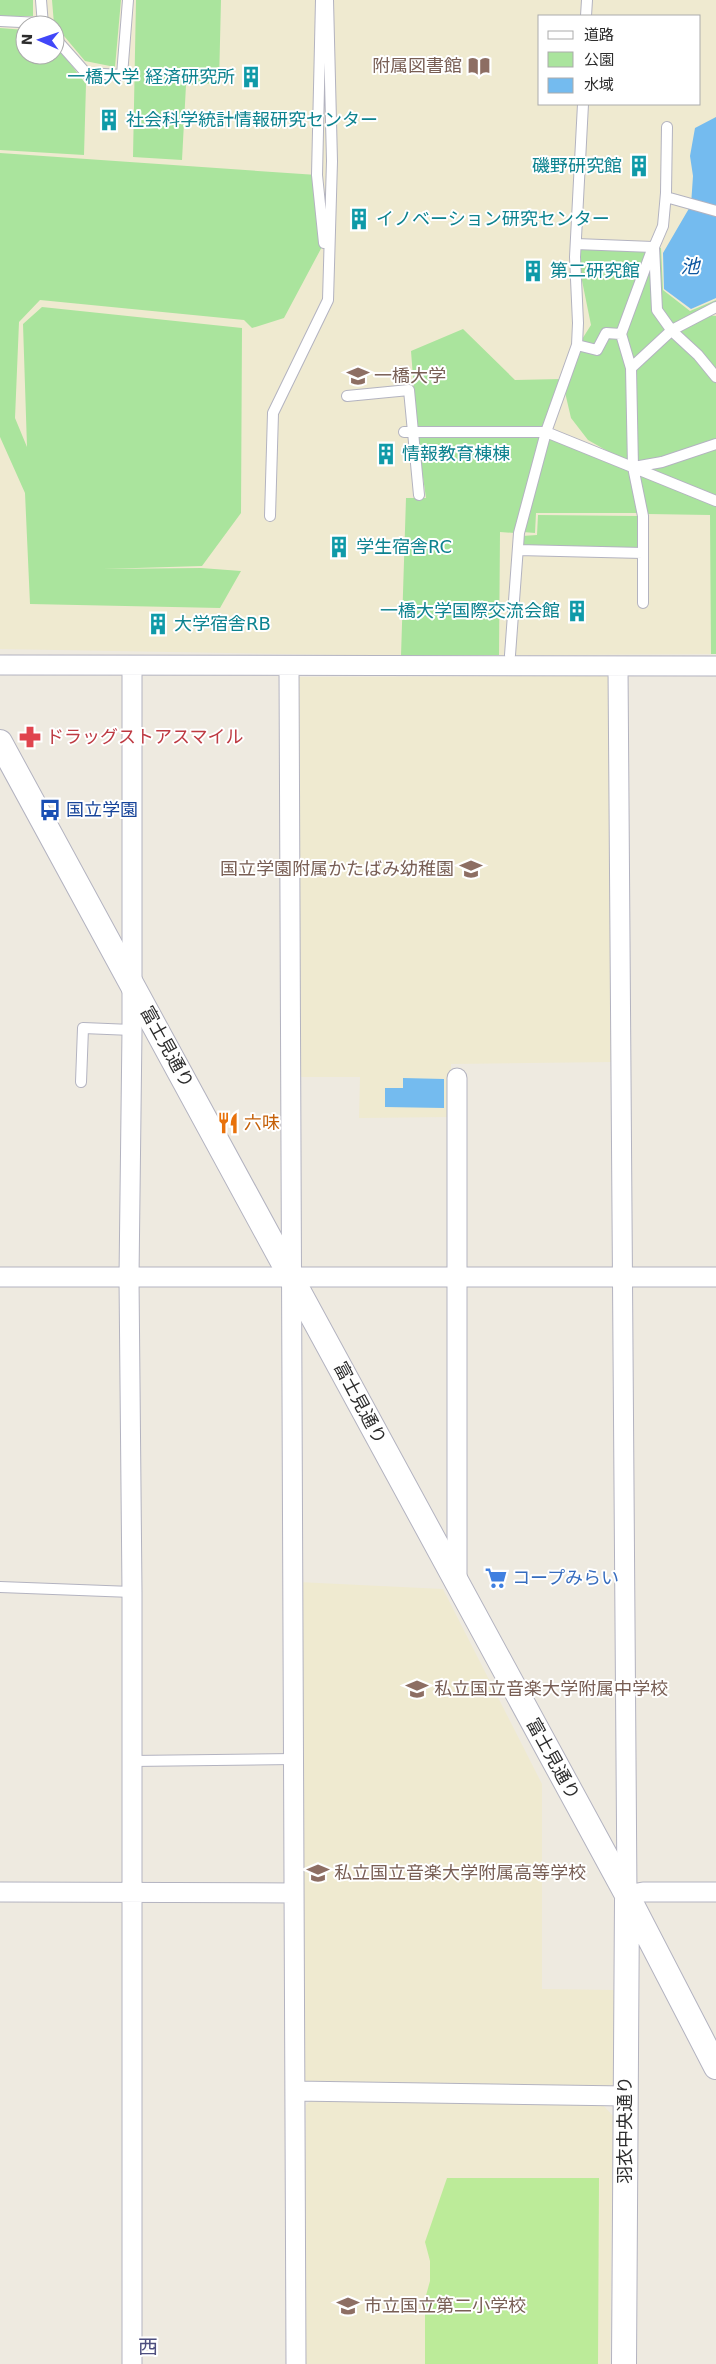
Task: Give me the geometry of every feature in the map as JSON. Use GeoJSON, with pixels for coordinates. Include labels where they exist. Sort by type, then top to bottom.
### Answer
{"type":"FeatureCollection","features":[{"type":"Feature","properties":{"kind":"street"},"geometry":{"type":"LineString","coordinates":[[0,666],[716,666]]}},
{"type":"Feature","properties":{"kind":"street"},"geometry":{"type":"LineString","coordinates":[[132,666],[132,1030],[129,1278],[132,1592],[132,2364]]}},
{"type":"Feature","properties":{"kind":"street"},"geometry":{"type":"LineString","coordinates":[[289,666],[296,2364]]}},
{"type":"Feature","properties":{"kind":"street"},"geometry":{"type":"LineString","coordinates":[[618,667],[627,1895],[643,1892],[716,1892]]}},
{"type":"Feature","properties":{"kind":"street","name":"富士見通り"},"geometry":{"type":"LineString","coordinates":[[0,742],[627,1895],[716,2066]]}},
{"type":"Feature","properties":{"kind":"street"},"geometry":{"type":"LineString","coordinates":[[457,1078],[457,1582]]}},
{"type":"Feature","properties":{"kind":"street"},"geometry":{"type":"LineString","coordinates":[[0,1277],[716,1277]]}},
{"type":"Feature","properties":{"kind":"street"},"geometry":{"type":"LineString","coordinates":[[0,1892],[294,1893]]}},
{"type":"Feature","properties":{"kind":"street","name":"羽衣中央通り"},"geometry":{"type":"LineString","coordinates":[[624,2364],[627,1895]]}},
{"type":"Feature","properties":{"kind":"street"},"geometry":{"type":"LineString","coordinates":[[295,2091],[626,2096]]}},
{"type":"Feature","properties":{"kind":"lane"},"geometry":{"type":"LineString","coordinates":[[41,0],[42,15]]}},
{"type":"Feature","properties":{"kind":"lane"},"geometry":{"type":"LineString","coordinates":[[65,49],[86,73],[122,75],[128,0]]}},
{"type":"Feature","properties":{"kind":"lane"},"geometry":{"type":"LineString","coordinates":[[321,0],[317,175],[324,243]]}},
{"type":"Feature","properties":{"kind":"lane"},"geometry":{"type":"LineString","coordinates":[[270,516],[273,413],[328,300],[332,161],[328,0]]}},
{"type":"Feature","properties":{"kind":"lane"},"geometry":{"type":"LineString","coordinates":[[586,15],[587,0]]}},
{"type":"Feature","properties":{"kind":"lane"},"geometry":{"type":"LineString","coordinates":[[0,22],[15,23]]}},
{"type":"Feature","properties":{"kind":"lane"},"geometry":{"type":"LineString","coordinates":[[510,655],[519,533],[546,432],[577,345],[576,244],[583,105]]}},
{"type":"Feature","properties":{"kind":"lane"},"geometry":{"type":"LineString","coordinates":[[667,127],[666,197],[663,226],[654,247],[657,310],[672,330],[716,377]]}},
{"type":"Feature","properties":{"kind":"lane"},"geometry":{"type":"LineString","coordinates":[[666,197],[716,211]]}},
{"type":"Feature","properties":{"kind":"lane"},"geometry":{"type":"LineString","coordinates":[[576,244],[653,247],[621,334],[631,368],[633,467],[643,516],[643,603]]}},
{"type":"Feature","properties":{"kind":"lane"},"geometry":{"type":"LineString","coordinates":[[631,368],[672,330],[711,313],[716,307]]}},
{"type":"Feature","properties":{"kind":"lane"},"geometry":{"type":"LineString","coordinates":[[577,345],[597,350],[606,333],[621,334]]}},
{"type":"Feature","properties":{"kind":"lane"},"geometry":{"type":"LineString","coordinates":[[346,396],[409,390],[408,432],[419,495]]}},
{"type":"Feature","properties":{"kind":"lane"},"geometry":{"type":"LineString","coordinates":[[408,432],[546,432],[716,501]]}},
{"type":"Feature","properties":{"kind":"lane"},"geometry":{"type":"LineString","coordinates":[[633,467],[662,462],[716,444]]}},
{"type":"Feature","properties":{"kind":"lane"},"geometry":{"type":"LineString","coordinates":[[518,550],[643,554]]}},
{"type":"Feature","properties":{"kind":"lane"},"geometry":{"type":"LineString","coordinates":[[81,1082],[83,1028],[132,1030]]}},
{"type":"Feature","properties":{"kind":"lane"},"geometry":{"type":"LineString","coordinates":[[0,1587],[132,1592]]}},
{"type":"Feature","properties":{"kind":"lane"},"geometry":{"type":"LineString","coordinates":[[132,1761],[294,1758]]}},
{"type":"Feature","properties":{"kind":"shaded area","name":"一橋大学"},"geometry":{"type":"Polygon","coordinates":[[[0,0],[716,0],[716,654],[401,656],[0,649],[0,0]]]}},
{"type":"Feature","properties":{"kind":"shaded area"},"geometry":{"type":"Polygon","coordinates":[[[614,676],[615,1062],[451,1064],[452,1117],[359,1118],[360,1077],[295,1077],[294,677],[614,676]]]}},
{"type":"Feature","properties":{"kind":"shaded area"},"geometry":{"type":"Polygon","coordinates":[[[298,1582],[443,1589],[542,1784],[542,1989],[615,1990],[614,2087],[298,2087],[298,1582]]]}},
{"type":"Feature","properties":{"kind":"shaded area"},"geometry":{"type":"Polygon","coordinates":[[[312,2100],[602,2104],[613,2116],[610,2364],[303,2364],[306,2105],[312,2100]]]}},
{"type":"Feature","properties":{"kind":"green space"},"geometry":{"type":"Polygon","coordinates":[[[0,0],[33,0],[33,15],[0,17],[0,0]]]}},
{"type":"Feature","properties":{"kind":"green space"},"geometry":{"type":"Polygon","coordinates":[[[52,0],[121,0],[115,67],[85,61],[65,37],[65,15],[53,15],[52,0]]]}},
{"type":"Feature","properties":{"kind":"green space"},"geometry":{"type":"Polygon","coordinates":[[[136,0],[221,0],[219,83],[186,85],[182,160],[133,157],[136,0]]]}},
{"type":"Feature","properties":{"kind":"green space"},"geometry":{"type":"Polygon","coordinates":[[[0,28],[15,29],[15,65],[65,65],[65,57],[86,84],[84,155],[0,150],[0,28]]]}},
{"type":"Feature","properties":{"kind":"green space"},"geometry":{"type":"Polygon","coordinates":[[[0,153],[317,175],[324,243],[284,318],[252,328],[244,320],[40,300],[19,322],[15,418],[27,447],[23,324],[42,307],[242,328],[241,513],[202,566],[103,569],[201,568],[241,571],[220,608],[30,604],[25,493],[0,437],[0,153]]]}},
{"type":"Feature","properties":{"kind":"green space"},"geometry":{"type":"Polygon","coordinates":[[[578,246],[651,248],[620,332],[605,332],[597,348],[579,344],[591,325],[577,256],[578,246]]]}},
{"type":"Feature","properties":{"kind":"green space"},"geometry":{"type":"Polygon","coordinates":[[[656,247],[661,248],[663,290],[690,311],[716,300],[716,304],[672,327],[659,310],[656,247]]]}},
{"type":"Feature","properties":{"kind":"green space"},"geometry":{"type":"Polygon","coordinates":[[[652,253],[655,311],[670,330],[632,365],[623,334],[652,253]]]}},
{"type":"Feature","properties":{"kind":"green space"},"geometry":{"type":"Polygon","coordinates":[[[707,315],[716,316],[716,373],[676,330],[707,315]]]}},
{"type":"Feature","properties":{"kind":"green space"},"geometry":{"type":"Polygon","coordinates":[[[463,329],[515,380],[562,379],[545,430],[417,430],[411,351],[463,329]]]}},
{"type":"Feature","properties":{"kind":"green space"},"geometry":{"type":"Polygon","coordinates":[[[672,334],[716,382],[716,441],[636,464],[633,369],[672,334]]]}},
{"type":"Feature","properties":{"kind":"green space"},"geometry":{"type":"Polygon","coordinates":[[[620,336],[628,368],[630,464],[588,440],[571,418],[564,388],[579,348],[597,352],[608,337],[620,336]]]}},
{"type":"Feature","properties":{"kind":"green space"},"geometry":{"type":"Polygon","coordinates":[[[417,435],[542,436],[515,533],[500,532],[499,655],[401,656],[406,498],[426,498],[417,435]]]}},
{"type":"Feature","properties":{"kind":"green space"},"geometry":{"type":"Polygon","coordinates":[[[548,436],[628,469],[637,513],[536,513],[535,533],[523,532],[548,436]]]}},
{"type":"Feature","properties":{"kind":"green space"},"geometry":{"type":"Polygon","coordinates":[[[716,446],[716,498],[641,468],[716,446]]]}},
{"type":"Feature","properties":{"kind":"green space"},"geometry":{"type":"Polygon","coordinates":[[[641,476],[716,506],[716,654],[711,654],[710,515],[648,514],[638,478],[641,476]]]}},
{"type":"Feature","properties":{"kind":"green space"},"geometry":{"type":"Polygon","coordinates":[[[538,515],[637,516],[637,550],[521,548],[522,536],[537,535],[538,515]]]}},
{"type":"Feature","properties":{"kind":"green space"},"geometry":{"type":"Polygon","coordinates":[[[447,2178],[599,2178],[598,2364],[425,2364],[425,2299],[430,2281],[430,2261],[425,2242],[447,2178]]]}},
{"type":"Feature","properties":{"kind":"water","name":"池"},"geometry":{"type":"Polygon","coordinates":[[[716,117],[716,298],[691,309],[664,289],[663,253],[691,205],[693,176],[690,156],[695,128],[716,117]]]}},
{"type":"Feature","properties":{"kind":"water"},"geometry":{"type":"Polygon","coordinates":[[[403,1078],[444,1079],[444,1108],[385,1107],[385,1088],[403,1088],[403,1078]]]}},
{"type":"Feature","properties":{"kind":"place","name":"附属図書館"},"geometry":{"type":"Point","coordinates":[479,66]}},
{"type":"Feature","properties":{"kind":"place","name":"一橋大学 経済研究所"},"geometry":{"type":"Point","coordinates":[251,77]}},
{"type":"Feature","properties":{"kind":"place","name":"社会科学統計情報研究センター"},"geometry":{"type":"Point","coordinates":[109,120]}},
{"type":"Feature","properties":{"kind":"place","name":"磯野研究館"},"geometry":{"type":"Point","coordinates":[639,166]}},
{"type":"Feature","properties":{"kind":"place","name":"イノベーション研究センター"},"geometry":{"type":"Point","coordinates":[359,219]}},
{"type":"Feature","properties":{"kind":"place","name":"第二研究館"},"geometry":{"type":"Point","coordinates":[533,271]}},
{"type":"Feature","properties":{"kind":"place","name":"一橋大学"},"geometry":{"type":"Point","coordinates":[358,376]}},
{"type":"Feature","properties":{"kind":"place","name":"情報教育棟棟"},"geometry":{"type":"Point","coordinates":[386,454]}},
{"type":"Feature","properties":{"kind":"place","name":"学生宿舎RC"},"geometry":{"type":"Point","coordinates":[339,547]}},
{"type":"Feature","properties":{"kind":"place","name":"一橋大学国際交流会館"},"geometry":{"type":"Point","coordinates":[577,611]}},
{"type":"Feature","properties":{"kind":"place","name":"大学宿舎RB"},"geometry":{"type":"Point","coordinates":[158,624]}},
{"type":"Feature","properties":{"kind":"place","name":"ドラッグストアスマイル"},"geometry":{"type":"Point","coordinates":[30,737]}},
{"type":"Feature","properties":{"kind":"place","name":"国立学園"},"geometry":{"type":"Point","coordinates":[50,810]}},
{"type":"Feature","properties":{"kind":"place","name":"国立学園附属かたばみ幼稚園"},"geometry":{"type":"Point","coordinates":[471,869]}},
{"type":"Feature","properties":{"kind":"place","name":"六味"},"geometry":{"type":"Point","coordinates":[228,1123]}},
{"type":"Feature","properties":{"kind":"place","name":"コープみらい"},"geometry":{"type":"Point","coordinates":[496,1578]}},
{"type":"Feature","properties":{"kind":"place","name":"私立国立音楽大学附属中学校"},"geometry":{"type":"Point","coordinates":[417,1689]}},
{"type":"Feature","properties":{"kind":"place","name":"私立国立音楽大学附属高等学校"},"geometry":{"type":"Point","coordinates":[318,1873]}},
{"type":"Feature","properties":{"kind":"place","name":"市立国立第二小学校"},"geometry":{"type":"Point","coordinates":[348,2306]}},
{"type":"Feature","properties":{"kind":"district","name":"西"},"geometry":{"type":"Point","coordinates":[148,2347]}}]}
